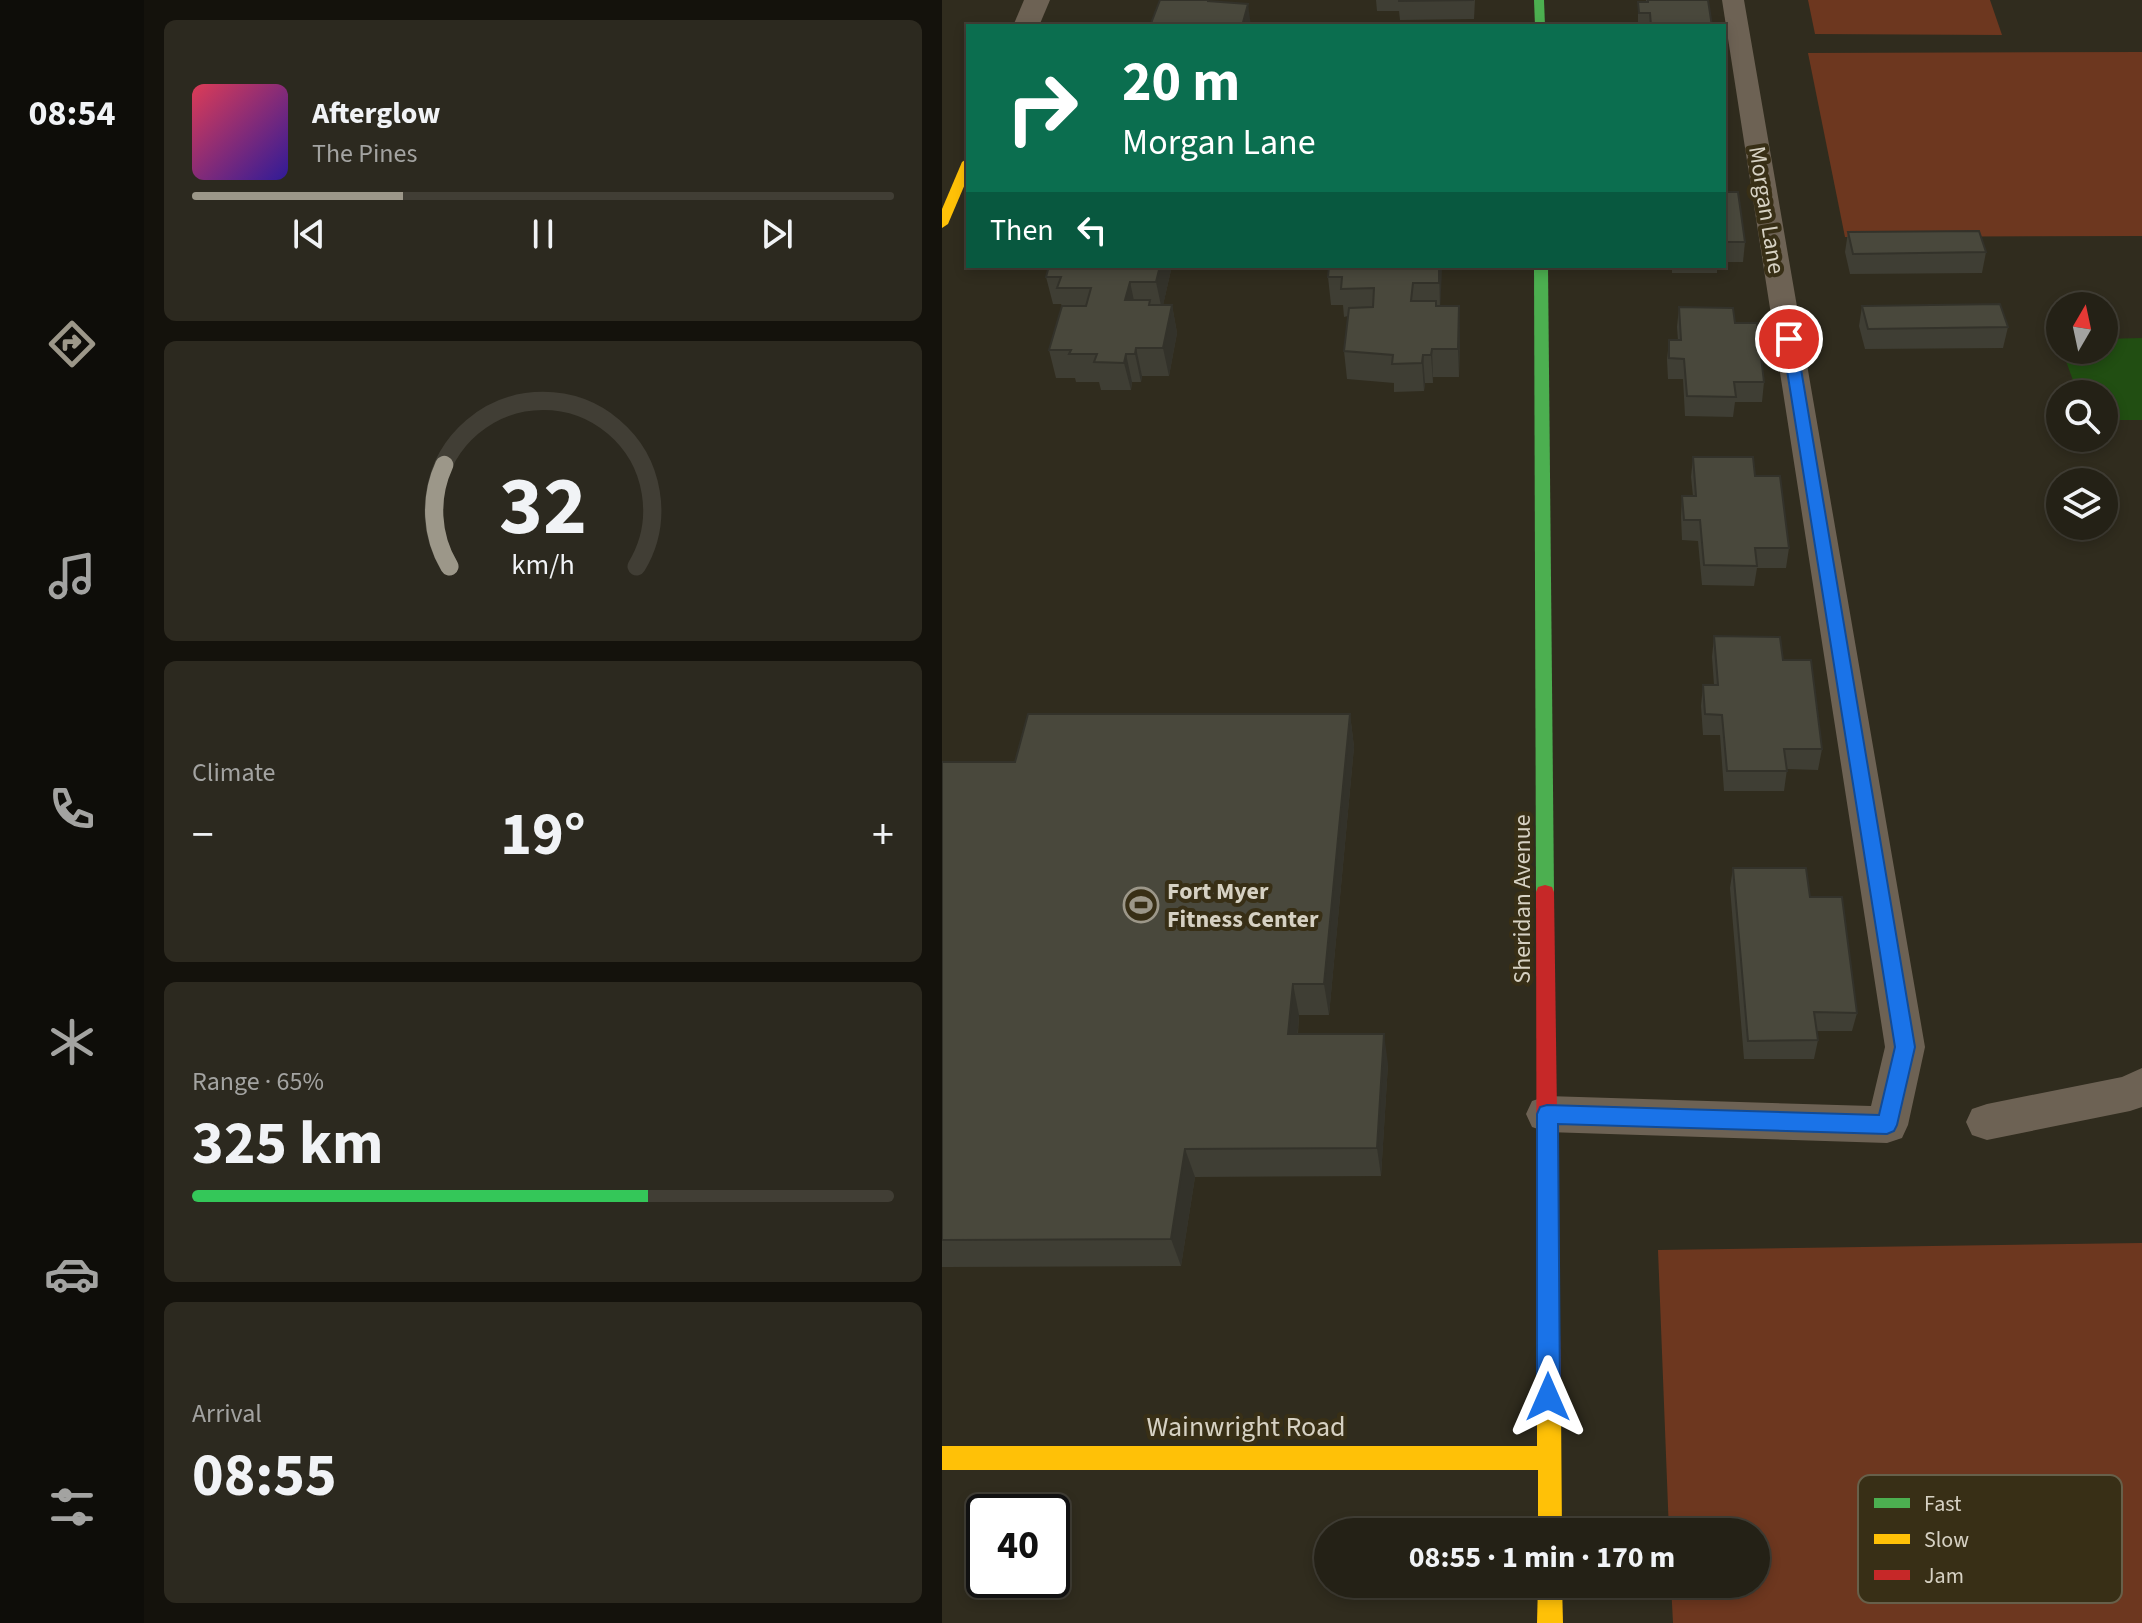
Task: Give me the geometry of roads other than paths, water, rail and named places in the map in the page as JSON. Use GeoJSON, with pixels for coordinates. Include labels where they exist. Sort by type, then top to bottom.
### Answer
{"type":"FeatureCollection","features":[{"type":"Feature","properties":{"kind":"street"},"geometry":{"type":"LineString","coordinates":[[1027,24],[1037,0]]}},
{"type":"Feature","properties":{"kind":"street"},"geometry":{"type":"LineString","coordinates":[[1539,0],[1540,24]]}},
{"type":"Feature","properties":{"kind":"street"},"geometry":{"type":"LineString","coordinates":[[942,224],[966,167]]}},
{"type":"Feature","properties":{"kind":"street","name":"Sheridan Avenue"},"geometry":{"type":"LineString","coordinates":[[1541,268],[1550,1518]]}},
{"type":"Feature","properties":{"kind":"street","name":"Wainwright Road"},"geometry":{"type":"LineString","coordinates":[[942,1458],[1549,1458]]}},
{"type":"Feature","properties":{"kind":"street"},"geometry":{"type":"LineString","coordinates":[[1550,1598],[1550,1623]]}},
{"type":"Feature","properties":{"kind":"lane","name":"Morgan Lane"},"geometry":{"type":"LineString","coordinates":[[1547,1114],[1887,1125],[1905,1047],[1733,0]]}},
{"type":"Feature","properties":{"kind":"lane"},"geometry":{"type":"LineString","coordinates":[[1987,1122],[2130,1093],[2142,1086]]}},
{"type":"Feature","properties":{"kind":"place","name":"Fort Myer Fitness Center"},"geometry":{"type":"Point","coordinates":[1141,905]}}]}
